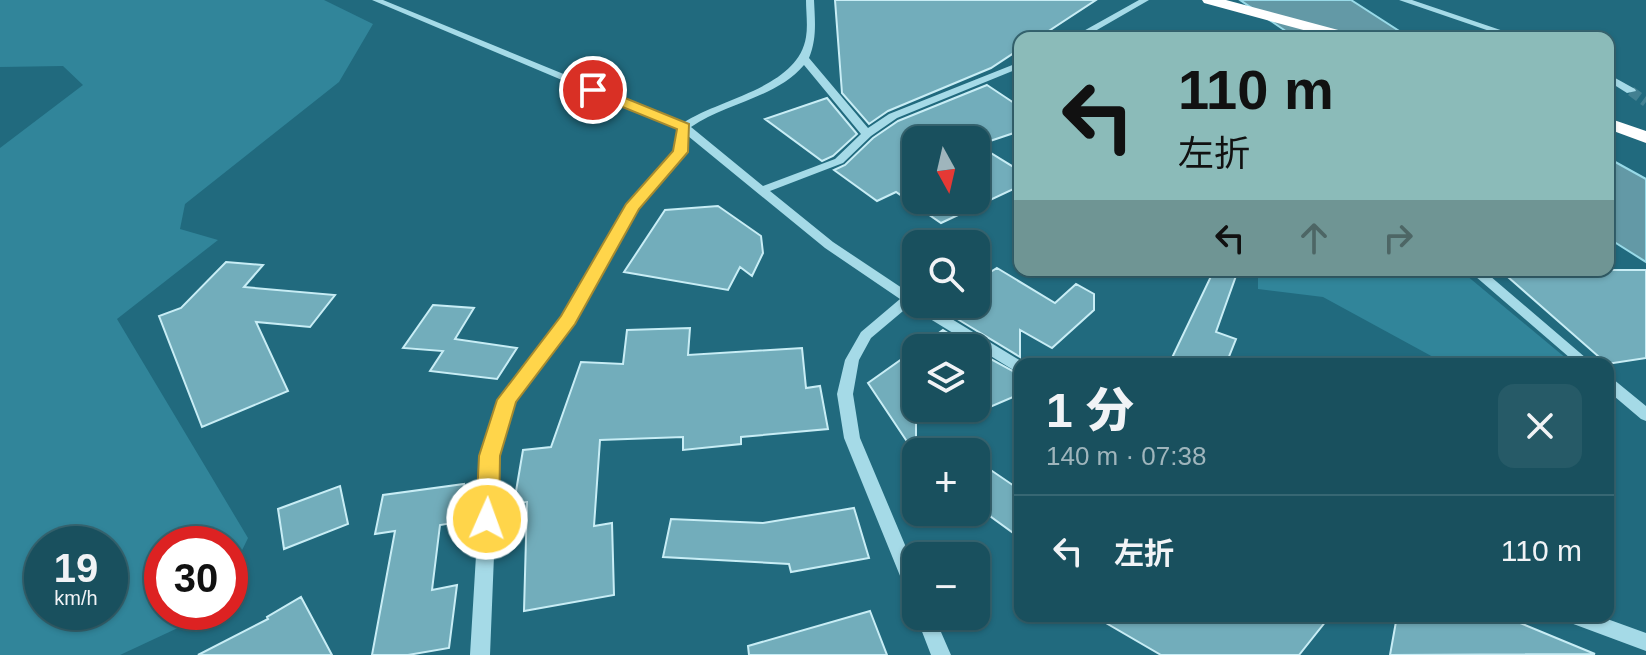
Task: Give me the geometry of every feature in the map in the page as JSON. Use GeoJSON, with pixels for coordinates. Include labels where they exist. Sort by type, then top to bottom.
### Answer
{"type":"FeatureCollection","features":[{"type":"Feature","properties":{"kind":"highway"},"geometry":{"type":"LineString","coordinates":[[1209,0],[1329,32]]}},
{"type":"Feature","properties":{"kind":"highway"},"geometry":{"type":"LineString","coordinates":[[1614,125],[1646,137]]}},
{"type":"Feature","properties":{"kind":"street"},"geometry":{"type":"LineString","coordinates":[[376,0],[684,127],[829,245],[902,294]]}},
{"type":"Feature","properties":{"kind":"street"},"geometry":{"type":"LineString","coordinates":[[480,655],[490,456],[507,400],[568,319],[632,207],[680,152],[684,127],[697,115],[780,82],[804,59],[811,40],[810,0]]}},
{"type":"Feature","properties":{"kind":"street"},"geometry":{"type":"LineString","coordinates":[[1087,32],[1145,0]]}},
{"type":"Feature","properties":{"kind":"street"},"geometry":{"type":"LineString","coordinates":[[1403,0],[1501,32]]}},
{"type":"Feature","properties":{"kind":"street"},"geometry":{"type":"LineString","coordinates":[[804,59],[867,134]]}},
{"type":"Feature","properties":{"kind":"street"},"geometry":{"type":"LineString","coordinates":[[762,190],[839,161],[867,134],[893,116],[1014,67]]}},
{"type":"Feature","properties":{"kind":"street"},"geometry":{"type":"LineString","coordinates":[[1614,81],[1631,91]]}},
{"type":"Feature","properties":{"kind":"street"},"geometry":{"type":"LineString","coordinates":[[1482,276],[1579,358]]}},
{"type":"Feature","properties":{"kind":"street"},"geometry":{"type":"LineString","coordinates":[[902,310],[866,335],[852,360],[845,394],[852,438],[902,559]]}},
{"type":"Feature","properties":{"kind":"street"},"geometry":{"type":"LineString","coordinates":[[940,318],[1014,363]]}},
{"type":"Feature","properties":{"kind":"street"},"geometry":{"type":"LineString","coordinates":[[1614,388],[1646,415]]}},
{"type":"Feature","properties":{"kind":"street"},"geometry":{"type":"LineString","coordinates":[[1591,622],[1646,642]]}},
{"type":"Feature","properties":{"kind":"street"},"geometry":{"type":"LineString","coordinates":[[931,630],[941,655]]}},
{"type":"Feature","properties":{"kind":"shaded area"},"geometry":{"type":"Polygon","coordinates":[[[0,0],[324,0],[373,24],[339,82],[185,204],[180,229],[218,240],[117,319],[241,526],[144,526],[144,630],[173,630],[120,655],[0,655],[0,148],[83,85],[63,66],[0,67],[0,0]]]}},
{"type":"Feature","properties":{"kind":"shaded area"},"geometry":{"type":"Polygon","coordinates":[[[1240,0],[1351,0],[1401,32],[1287,32],[1240,0]]]}},
{"type":"Feature","properties":{"kind":"shaded area"},"geometry":{"type":"Polygon","coordinates":[[[1614,161],[1646,179],[1646,262],[1614,242],[1614,161]]]}},
{"type":"Feature","properties":{"kind":"shaded area"},"geometry":{"type":"Polygon","coordinates":[[[1258,276],[1467,276],[1566,358],[1435,358],[1323,297],[1258,289],[1258,276]]]}},
{"type":"Feature","properties":{"kind":"building"},"geometry":{"type":"Polygon","coordinates":[[[835,0],[1096,0],[1047,32],[1014,32],[1014,53],[991,68],[888,111],[869,124],[842,93],[835,0]]]}},
{"type":"Feature","properties":{"kind":"building"},"geometry":{"type":"Polygon","coordinates":[[[987,85],[1014,103],[1014,133],[990,141],[990,126],[902,126],[902,196],[896,192],[877,201],[834,170],[845,165],[873,138],[898,121],[987,85]]]}},
{"type":"Feature","properties":{"kind":"building"},"geometry":{"type":"Polygon","coordinates":[[[827,98],[857,134],[833,156],[822,161],[765,119],[827,98]]]}},
{"type":"Feature","properties":{"kind":"building"},"geometry":{"type":"Polygon","coordinates":[[[990,152],[1014,167],[1014,189],[990,200],[990,152]]]}},
{"type":"Feature","properties":{"kind":"building"},"geometry":{"type":"Polygon","coordinates":[[[718,206],[761,236],[763,253],[752,276],[740,267],[728,290],[624,272],[665,210],[718,206]]]}},
{"type":"Feature","properties":{"kind":"building"},"geometry":{"type":"Polygon","coordinates":[[[928,214],[960,214],[941,223],[928,214]]]}},
{"type":"Feature","properties":{"kind":"building"},"geometry":{"type":"Polygon","coordinates":[[[226,262],[263,265],[244,287],[335,295],[310,327],[256,322],[288,391],[202,427],[159,316],[181,308],[226,262]]]}},
{"type":"Feature","properties":{"kind":"building"},"geometry":{"type":"Polygon","coordinates":[[[997,268],[1055,303],[1076,284],[1094,294],[1094,310],[1052,348],[1020,330],[1020,357],[990,339],[990,334],[982,334],[959,320],[990,318],[990,272],[997,268]]]}},
{"type":"Feature","properties":{"kind":"building"},"geometry":{"type":"Polygon","coordinates":[[[1614,270],[1646,270],[1646,358],[1614,363],[1614,358],[1600,358],[1507,276],[1614,276],[1614,270]]]}},
{"type":"Feature","properties":{"kind":"building"},"geometry":{"type":"Polygon","coordinates":[[[1211,276],[1236,276],[1216,332],[1236,339],[1228,358],[1172,358],[1211,276]]]}},
{"type":"Feature","properties":{"kind":"building"},"geometry":{"type":"Polygon","coordinates":[[[433,305],[474,308],[455,339],[517,348],[497,379],[430,371],[443,351],[403,348],[433,305]]]}},
{"type":"Feature","properties":{"kind":"building"},"geometry":{"type":"Polygon","coordinates":[[[690,328],[688,355],[802,348],[806,388],[820,386],[828,429],[741,437],[741,444],[683,450],[683,437],[600,440],[594,526],[612,523],[614,595],[524,611],[527,502],[514,503],[523,450],[551,447],[581,362],[623,364],[627,330],[690,328]]]}},
{"type":"Feature","properties":{"kind":"building"},"geometry":{"type":"Polygon","coordinates":[[[902,359],[902,422],[916,422],[916,438],[905,438],[868,383],[902,359]]]}},
{"type":"Feature","properties":{"kind":"building"},"geometry":{"type":"Polygon","coordinates":[[[990,359],[1014,372],[1014,397],[990,407],[990,359]]]}},
{"type":"Feature","properties":{"kind":"building"},"geometry":{"type":"Polygon","coordinates":[[[990,470],[1014,486],[1014,534],[990,516],[990,470]]]}},
{"type":"Feature","properties":{"kind":"building"},"geometry":{"type":"Polygon","coordinates":[[[464,484],[459,522],[440,525],[432,590],[457,585],[449,648],[408,655],[372,655],[395,531],[375,534],[383,495],[464,484]]]}},
{"type":"Feature","properties":{"kind":"building"},"geometry":{"type":"Polygon","coordinates":[[[340,486],[348,524],[284,549],[278,509],[340,486]]]}},
{"type":"Feature","properties":{"kind":"building"},"geometry":{"type":"Polygon","coordinates":[[[854,508],[869,558],[791,572],[789,564],[663,557],[671,519],[763,523],[854,508]]]}},
{"type":"Feature","properties":{"kind":"building"},"geometry":{"type":"Polygon","coordinates":[[[301,597],[332,655],[198,655],[268,619],[301,597]]]}},
{"type":"Feature","properties":{"kind":"building"},"geometry":{"type":"Polygon","coordinates":[[[870,611],[887,655],[749,655],[748,646],[870,611]]]}},
{"type":"Feature","properties":{"kind":"building"},"geometry":{"type":"Polygon","coordinates":[[[1104,622],[1325,622],[1299,655],[1161,655],[1104,622]]]}},
{"type":"Feature","properties":{"kind":"building"},"geometry":{"type":"Polygon","coordinates":[[[1396,622],[1518,622],[1595,654],[1390,655],[1396,622]]]}},
{"type":"Feature","properties":{"kind":"tunnel"},"geometry":{"type":"LineString","coordinates":[[1631,91],[1646,102]]}},
{"type":"Feature","properties":{"kind":"route"},"geometry":{"type":"LineString","coordinates":[[487,519],[490,456],[507,400],[568,319],[632,207],[680,152],[684,127],[593,90]]}}]}
